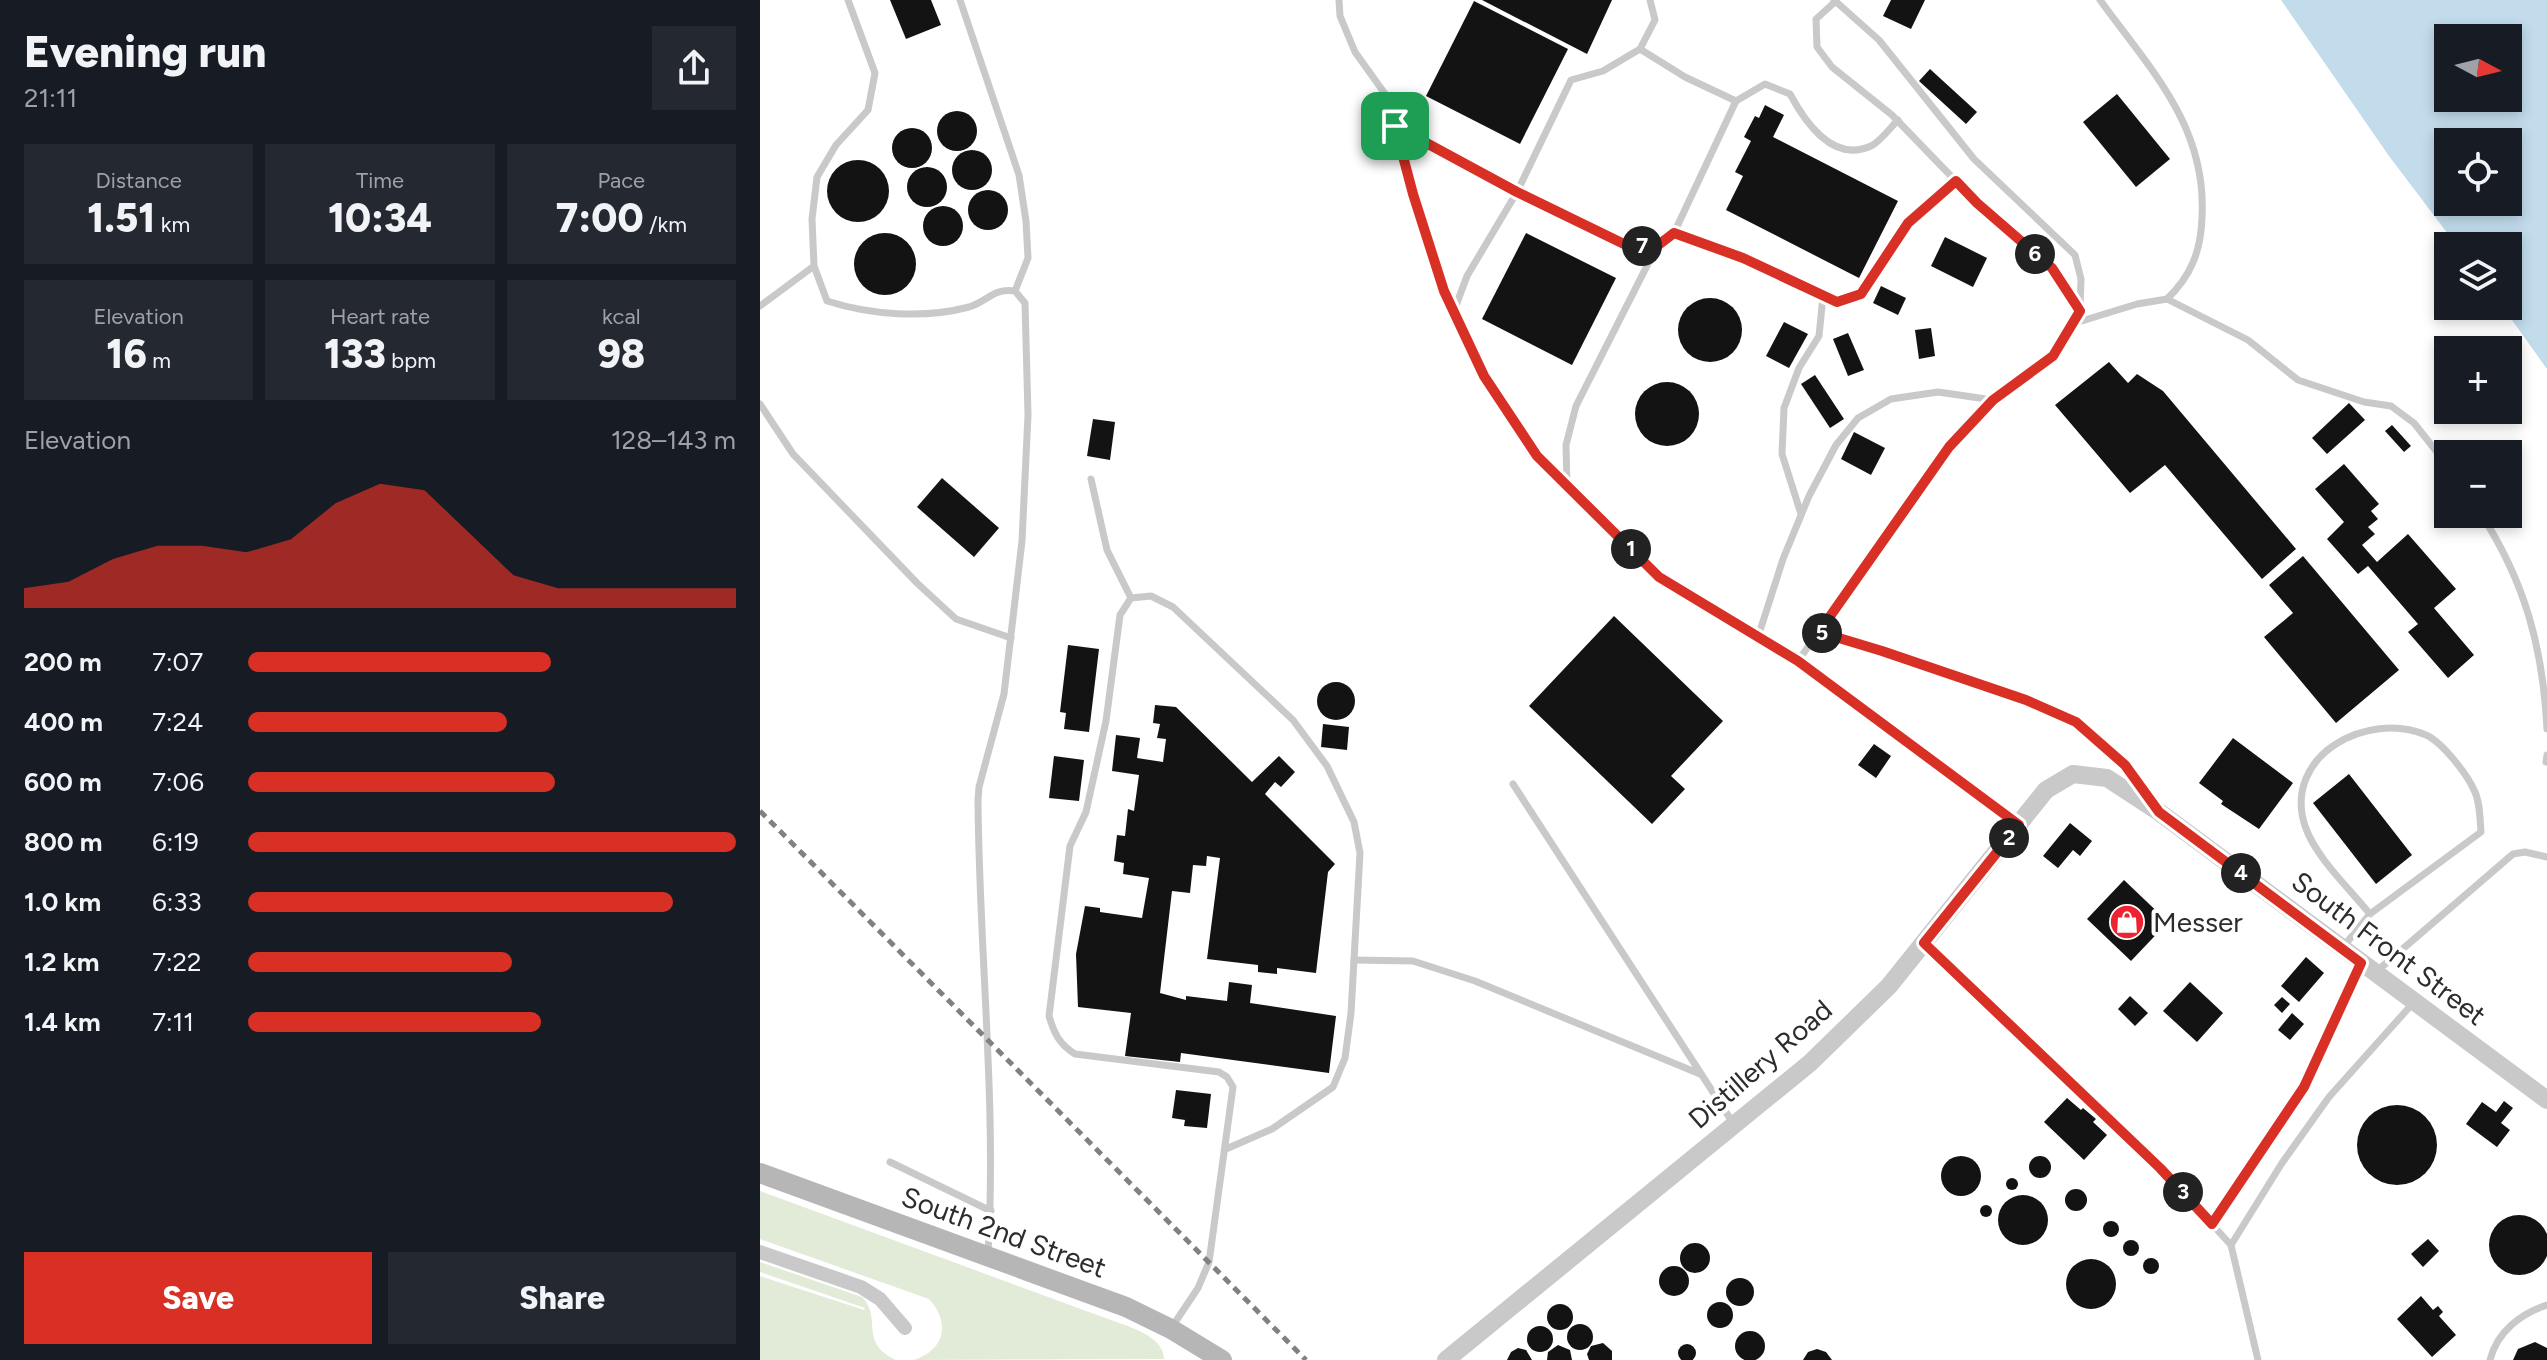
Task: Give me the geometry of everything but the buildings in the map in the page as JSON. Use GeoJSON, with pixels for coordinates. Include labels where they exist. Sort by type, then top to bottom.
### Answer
{"type":"FeatureCollection","features":[{"type":"Feature","properties":{"kind":"main road","name":"South 2nd Street"},"geometry":{"type":"LineString","coordinates":[[760,1173],[1126,1307],[1171,1329],[1222,1360]]}},
{"type":"Feature","properties":{"kind":"street","name":"South Front Street"},"geometry":{"type":"LineString","coordinates":[[2073,774],[2107,778],[2159,812],[2547,1100]]}},
{"type":"Feature","properties":{"kind":"street","name":"Distillery Road"},"geometry":{"type":"LineString","coordinates":[[1446,1360],[1810,1063],[1889,986],[2046,790],[2073,774]]}},
{"type":"Feature","properties":{"kind":"street"},"geometry":{"type":"LineString","coordinates":[[760,1252],[861,1287],[880,1299],[905,1328]]}},
{"type":"Feature","properties":{"kind":"lane"},"geometry":{"type":"LineString","coordinates":[[848,0],[875,73],[868,110],[836,145],[817,177],[812,219],[814,266],[827,301],[856,310],[935,314],[973,306],[1001,289],[1015,291],[1025,303],[1028,415],[1024,510],[1004,694],[978,800],[980,905],[988,1024],[991,1211],[988,1256]]}},
{"type":"Feature","properties":{"kind":"lane"},"geometry":{"type":"LineString","coordinates":[[960,0],[1019,175],[1028,258],[1015,291]]}},
{"type":"Feature","properties":{"kind":"lane"},"geometry":{"type":"LineString","coordinates":[[1454,311],[1467,276],[1517,192],[1571,80],[1603,71],[1640,49],[1655,20],[1650,0]]}},
{"type":"Feature","properties":{"kind":"lane"},"geometry":{"type":"LineString","coordinates":[[2072,324],[2137,304],[2167,299],[2195,262],[2202,235],[2204,192],[2196,150],[2166,88],[2100,0]]}},
{"type":"Feature","properties":{"kind":"lane"},"geometry":{"type":"LineString","coordinates":[[1337,1],[1355,52],[1388,98],[1413,194],[1444,291],[1484,376],[1537,456],[1659,577],[1798,661],[2019,825]]}},
{"type":"Feature","properties":{"kind":"lane"},"geometry":{"type":"LineString","coordinates":[[1798,661],[1949,447],[1993,400],[2053,356],[2080,311],[2081,279],[2075,255],[1974,159],[1879,40],[1835,1],[1816,19],[1817,47],[1832,67],[1898,120],[1977,203],[2052,268],[2080,311]]}},
{"type":"Feature","properties":{"kind":"lane"},"geometry":{"type":"LineString","coordinates":[[1640,49],[1685,77],[1736,101]]}},
{"type":"Feature","properties":{"kind":"lane"},"geometry":{"type":"LineString","coordinates":[[1567,486],[1566,445],[1576,406],[1657,246],[1674,233],[1736,101],[1765,84],[1790,94],[1802,116],[1822,139],[1846,150],[1872,146],[1898,120]]}},
{"type":"Feature","properties":{"kind":"lane"},"geometry":{"type":"LineString","coordinates":[[1395,126],[1517,192],[1626,245],[1657,246]]}},
{"type":"Feature","properties":{"kind":"lane"},"geometry":{"type":"LineString","coordinates":[[1674,233],[1743,258],[1837,302],[1861,294],[1908,223],[1956,181]]}},
{"type":"Feature","properties":{"kind":"lane"},"geometry":{"type":"LineString","coordinates":[[760,306],[814,266]]}},
{"type":"Feature","properties":{"kind":"lane"},"geometry":{"type":"LineString","coordinates":[[1801,515],[1782,454],[1784,408],[1799,368],[1819,336],[1823,296]]}},
{"type":"Feature","properties":{"kind":"lane"},"geometry":{"type":"LineString","coordinates":[[2167,299],[2248,340],[2298,380],[2364,402],[2391,406],[2414,423],[2434,448]]}},
{"type":"Feature","properties":{"kind":"lane"},"geometry":{"type":"LineString","coordinates":[[1758,637],[1801,515],[1836,445],[1858,418],[1891,399],[1938,392],[1993,400]]}},
{"type":"Feature","properties":{"kind":"lane"},"geometry":{"type":"LineString","coordinates":[[760,404],[793,454],[917,583],[956,619],[1011,638]]}},
{"type":"Feature","properties":{"kind":"lane"},"geometry":{"type":"LineString","coordinates":[[1091,479],[1107,550],[1131,598]]}},
{"type":"Feature","properties":{"kind":"lane"},"geometry":{"type":"LineString","coordinates":[[2489,528],[2515,574],[2528,610],[2539,656],[2547,729]]}},
{"type":"Feature","properties":{"kind":"lane"},"geometry":{"type":"LineString","coordinates":[[1131,598],[1151,596],[1173,607],[1293,720],[1327,766],[1354,822],[1360,853],[1351,1013],[1345,1058],[1333,1087],[1272,1129],[1226,1149]]}},
{"type":"Feature","properties":{"kind":"lane"},"geometry":{"type":"LineString","coordinates":[[1131,598],[1120,615],[1106,721],[1086,812],[1070,846],[1049,1016],[1055,1036],[1064,1048],[1075,1054],[1219,1072],[1227,1077],[1233,1087],[1209,1262],[1198,1288],[1171,1329]]}},
{"type":"Feature","properties":{"kind":"lane"},"geometry":{"type":"LineString","coordinates":[[1819,632],[2026,700],[2076,722],[2125,765],[2159,812]]}},
{"type":"Feature","properties":{"kind":"lane"},"geometry":{"type":"LineString","coordinates":[[2341,948],[2370,914],[2481,832],[2475,792],[2456,762],[2428,736],[2396,728],[2358,734],[2333,743],[2310,768],[2301,797],[2305,826],[2322,855],[2370,914]]}},
{"type":"Feature","properties":{"kind":"lane"},"geometry":{"type":"LineString","coordinates":[[2546,762],[2547,755]]}},
{"type":"Feature","properties":{"kind":"lane"},"geometry":{"type":"LineString","coordinates":[[1513,784],[1735,1125]]}},
{"type":"Feature","properties":{"kind":"lane"},"geometry":{"type":"LineString","coordinates":[[2212,1224],[2304,1087],[2368,968],[2513,854],[2543,855],[2547,845]]}},
{"type":"Feature","properties":{"kind":"lane"},"geometry":{"type":"LineString","coordinates":[[1924,943],[2160,1168],[2231,1245],[2258,1360]]}},
{"type":"Feature","properties":{"kind":"lane"},"geometry":{"type":"LineString","coordinates":[[1354,960],[1413,961],[1475,981],[1702,1075]]}},
{"type":"Feature","properties":{"kind":"lane"},"geometry":{"type":"LineString","coordinates":[[2231,1245],[2282,1163],[2329,1097],[2414,1002]]}},
{"type":"Feature","properties":{"kind":"lane"},"geometry":{"type":"LineString","coordinates":[[890,1162],[991,1211]]}},
{"type":"Feature","properties":{"kind":"lane"},"geometry":{"type":"LineString","coordinates":[[2490,1360],[2504,1330],[2547,1305]]}},
{"type":"Feature","properties":{"kind":"green space"},"geometry":{"type":"Polygon","coordinates":[[[760,1191],[1134,1328],[1158,1344],[1164,1359],[914,1360],[933,1350],[941,1335],[940,1317],[929,1299],[760,1239],[760,1191]]]}},
{"type":"Feature","properties":{"kind":"green space"},"geometry":{"type":"Polygon","coordinates":[[[760,1262],[862,1297],[871,1314],[878,1346],[896,1360],[760,1360],[760,1276],[865,1308],[760,1272],[760,1262]]]}},
{"type":"Feature","properties":{"kind":"water"},"geometry":{"type":"Polygon","coordinates":[[[2281,0],[2547,0],[2547,369],[2512,320],[2522,320],[2522,232],[2446,232],[2434,216],[2522,216],[2522,128],[2434,128],[2434,216],[2281,0]]]}},
{"type":"Feature","properties":{"kind":"railway"},"geometry":{"type":"LineString","coordinates":[[760,811],[1306,1360]]}},
{"type":"Feature","properties":{"kind":"place","name":"Messer"},"geometry":{"type":"Point","coordinates":[2127,922]}},
{"type":"Feature","properties":{"kind":"route"},"geometry":{"type":"LineString","coordinates":[[1395,126],[1517,192],[1626,245],[1657,246],[1674,233],[1743,258],[1837,302],[1861,294],[1908,223],[1956,181],[2052,268],[2080,311],[2053,356],[1993,400],[1949,447],[1819,632],[2026,700],[2076,722],[2125,765],[2159,812],[2361,963],[2304,1087],[2212,1224],[2160,1168],[1924,943],[2019,825],[1798,661],[1659,577],[1537,456],[1484,376],[1444,291],[1395,126]]}}]}
